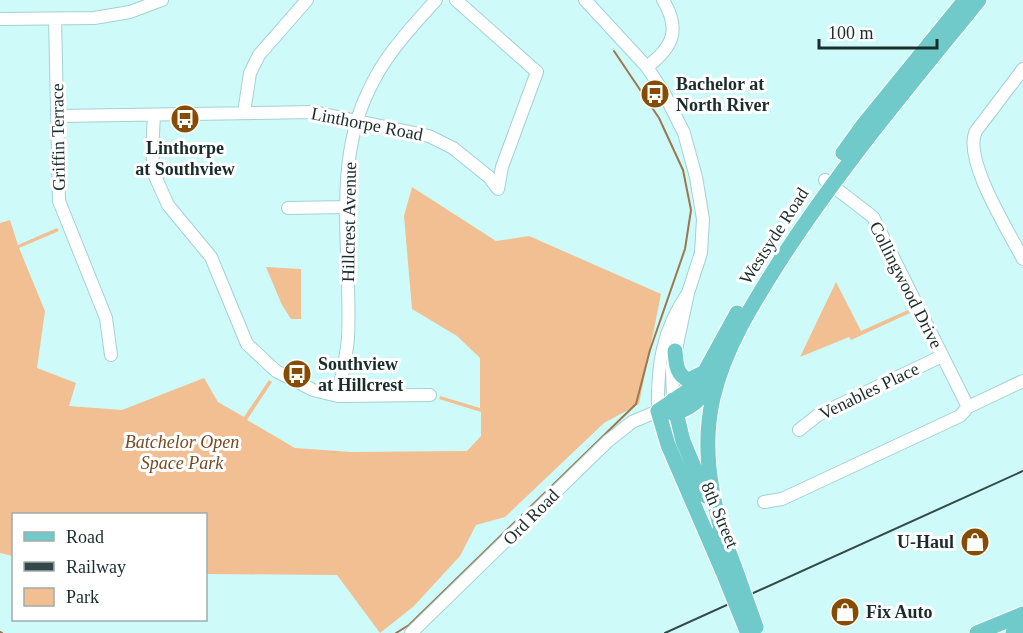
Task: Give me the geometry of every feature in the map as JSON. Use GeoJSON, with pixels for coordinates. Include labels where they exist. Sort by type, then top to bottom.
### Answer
{"type":"FeatureCollection","features":[{"type":"Feature","properties":{"kind":"main road","name":"Westsyde Road"},"geometry":{"type":"LineString","coordinates":[[723,536],[712,495],[707,449],[712,399],[728,354],[766,282],[864,124],[965,0]]}},
{"type":"Feature","properties":{"kind":"main road","name":"Westsyde Road"},"geometry":{"type":"LineString","coordinates":[[674,406],[698,384],[737,313],[828,182],[980,0]]}},
{"type":"Feature","properties":{"kind":"main road"},"geometry":{"type":"LineString","coordinates":[[675,351],[676,367],[683,378],[689,380],[698,377],[708,369]]}},
{"type":"Feature","properties":{"kind":"main road"},"geometry":{"type":"LineString","coordinates":[[658,411],[698,402],[707,393],[728,354]]}},
{"type":"Feature","properties":{"kind":"main road","name":"8th Street"},"geometry":{"type":"LineString","coordinates":[[674,406],[683,441],[723,536],[729,570]]}},
{"type":"Feature","properties":{"kind":"main road","name":"8th Street"},"geometry":{"type":"LineString","coordinates":[[658,411],[668,445],[729,570],[754,631]]}},
{"type":"Feature","properties":{"kind":"main road"},"geometry":{"type":"LineString","coordinates":[[976,633],[1023,614]]}},
{"type":"Feature","properties":{"kind":"main road"},"geometry":{"type":"LineString","coordinates":[[968,633],[995,626]]}},
{"type":"Feature","properties":{"kind":"main road"},"geometry":{"type":"LineString","coordinates":[[1013,633],[1023,629]]}},
{"type":"Feature","properties":{"kind":"street"},"geometry":{"type":"LineString","coordinates":[[0,19],[94,18],[130,12],[162,0]]}},
{"type":"Feature","properties":{"kind":"street"},"geometry":{"type":"LineString","coordinates":[[244,113],[250,73],[259,55],[307,0]]}},
{"type":"Feature","properties":{"kind":"street","name":"Hillcrest Avenue"},"geometry":{"type":"LineString","coordinates":[[338,396],[348,339],[348,162],[357,121],[367,92],[387,56],[436,0]]}},
{"type":"Feature","properties":{"kind":"street","name":"Linthorpe Road"},"geometry":{"type":"LineString","coordinates":[[58,116],[314,112],[429,136],[453,148],[489,177],[498,189],[502,167],[537,72],[456,0]]}},
{"type":"Feature","properties":{"kind":"street"},"geometry":{"type":"LineString","coordinates":[[585,0],[647,67],[664,93],[684,133],[698,187],[703,219],[701,253],[688,293],[685,316],[675,351],[672,368],[674,406]]}},
{"type":"Feature","properties":{"kind":"street"},"geometry":{"type":"LineString","coordinates":[[647,67],[663,54],[671,43],[673,28],[669,10],[663,0]]}},
{"type":"Feature","properties":{"kind":"street","name":"Griffin Terrace"},"geometry":{"type":"LineString","coordinates":[[55,19],[59,201],[106,318],[111,354]]}},
{"type":"Feature","properties":{"kind":"street"},"geometry":{"type":"LineString","coordinates":[[1022,75],[976,131],[972,142],[975,158],[988,188],[1023,259]]}},
{"type":"Feature","properties":{"kind":"street"},"geometry":{"type":"LineString","coordinates":[[154,114],[152,152],[155,176],[168,205],[211,257],[247,344],[276,371],[313,390],[338,396],[430,395]]}},
{"type":"Feature","properties":{"kind":"street","name":"Collingwood Drive"},"geometry":{"type":"LineString","coordinates":[[828,182],[873,217],[968,407]]}},
{"type":"Feature","properties":{"kind":"street"},"geometry":{"type":"LineString","coordinates":[[288,208],[347,207]]}},
{"type":"Feature","properties":{"kind":"street"},"geometry":{"type":"LineString","coordinates":[[658,411],[659,362],[664,338],[674,313],[688,293]]}},
{"type":"Feature","properties":{"kind":"street","name":"Venables Place"},"geometry":{"type":"LineString","coordinates":[[799,430],[818,415],[942,356]]}},
{"type":"Feature","properties":{"kind":"street"},"geometry":{"type":"LineString","coordinates":[[764,502],[782,499],[960,416],[968,407],[1023,381]]}},
{"type":"Feature","properties":{"kind":"street","name":"Ord Road"},"geometry":{"type":"LineString","coordinates":[[411,633],[608,441],[632,422],[658,411]]}},
{"type":"Feature","properties":{"kind":"green space","name":"Batchelor Open Space Park"},"geometry":{"type":"Polygon","coordinates":[[[412,187],[496,241],[529,236],[661,294],[639,404],[604,423],[505,517],[476,525],[460,556],[414,606],[380,633],[337,575],[207,574],[207,513],[12,513],[12,556],[0,553],[0,223],[10,220],[18,245],[57,228],[59,231],[19,248],[45,311],[37,368],[76,383],[69,406],[122,410],[204,378],[218,402],[244,417],[269,380],[272,382],[247,420],[295,448],[351,452],[467,451],[481,436],[481,412],[439,399],[440,396],[480,408],[480,358],[457,336],[412,309],[404,216],[412,187]]]}},
{"type":"Feature","properties":{"kind":"green space"},"geometry":{"type":"Polygon","coordinates":[[[266,267],[301,269],[301,319],[291,319],[282,305],[266,267]]]}},
{"type":"Feature","properties":{"kind":"green space"},"geometry":{"type":"Polygon","coordinates":[[[836,282],[861,331],[908,310],[910,313],[851,340],[849,337],[800,357],[836,282]]]}},
{"type":"Feature","properties":{"kind":"waterway"},"geometry":{"type":"LineString","coordinates":[[396,633],[409,625],[636,404],[650,350],[685,249],[691,210],[683,170],[659,118],[614,51]]}},
{"type":"Feature","properties":{"kind":"railway"},"geometry":{"type":"LineString","coordinates":[[665,633],[1023,471]]}},
{"type":"Feature","properties":{"kind":"place","name":"Bachelor at North River"},"geometry":{"type":"Point","coordinates":[655,94]}},
{"type":"Feature","properties":{"kind":"place","name":"Linthorpe at Southview"},"geometry":{"type":"Point","coordinates":[185,119]}},
{"type":"Feature","properties":{"kind":"place","name":"Southview at Hillcrest"},"geometry":{"type":"Point","coordinates":[297,374]}},
{"type":"Feature","properties":{"kind":"place","name":"U-Haul"},"geometry":{"type":"Point","coordinates":[975,542]}},
{"type":"Feature","properties":{"kind":"place","name":"Fix Auto"},"geometry":{"type":"Point","coordinates":[845,612]}}]}
